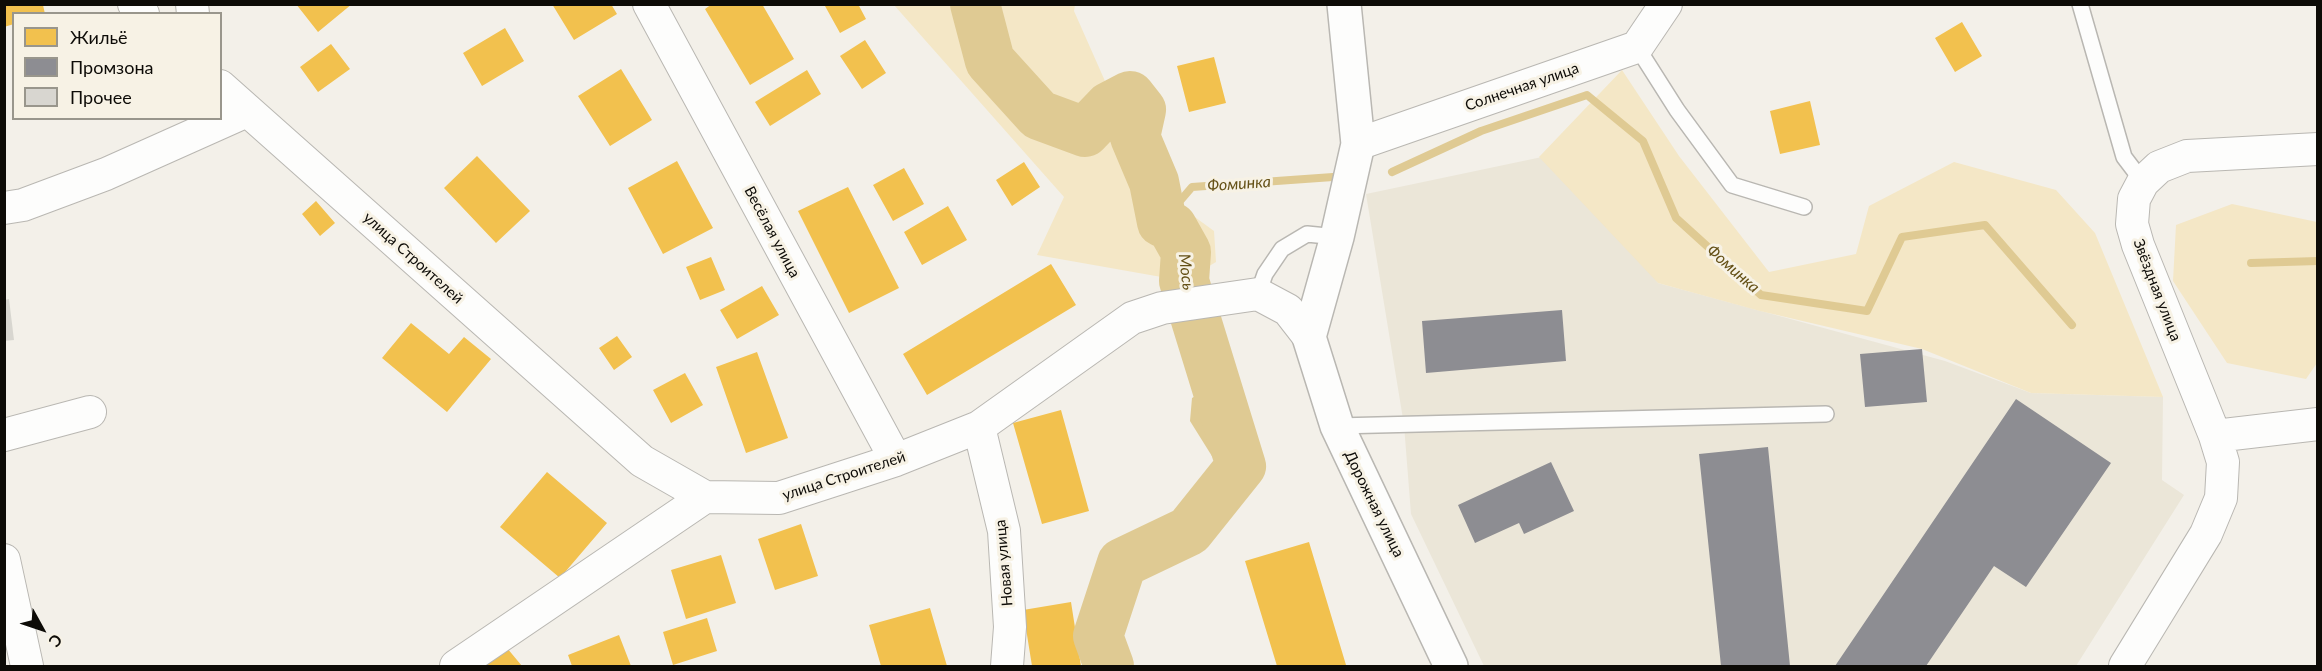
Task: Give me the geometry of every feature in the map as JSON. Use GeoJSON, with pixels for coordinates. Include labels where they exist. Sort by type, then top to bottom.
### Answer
{"type":"FeatureCollection","features":[{"type":"Feature","properties":{"kind":"street","name":"Весёлая улица"},"geometry":{"type":"LineString","coordinates":[[649,4],[896,460]]}},
{"type":"Feature","properties":{"kind":"street"},"geometry":{"type":"LineString","coordinates":[[1309,337],[1338,237],[1358,144],[1344,4]]}},
{"type":"Feature","properties":{"kind":"street"},"geometry":{"type":"LineString","coordinates":[[1637,47],[1666,4]]}},
{"type":"Feature","properties":{"kind":"street","name":"Солнечная улица"},"geometry":{"type":"LineString","coordinates":[[1358,144],[1637,47]]}},
{"type":"Feature","properties":{"kind":"street","name":"улица Строителей"},"geometry":{"type":"LineString","coordinates":[[222,88],[642,461],[705,497],[780,498],[896,460],[979,427],[1132,318],[1162,308],[1258,294]]}},
{"type":"Feature","properties":{"kind":"street"},"geometry":{"type":"LineString","coordinates":[[4,208],[23,205],[106,174],[247,111]]}},
{"type":"Feature","properties":{"kind":"street"},"geometry":{"type":"LineString","coordinates":[[2143,183],[2159,167],[2187,156],[2318,149]]}},
{"type":"Feature","properties":{"kind":"street","name":"Звёздная улица"},"geometry":{"type":"LineString","coordinates":[[2125,666],[2206,534],[2221,498],[2223,462],[2215,436],[2138,245],[2132,224],[2134,199],[2143,183]]}},
{"type":"Feature","properties":{"kind":"street"},"geometry":{"type":"LineString","coordinates":[[1258,294],[1288,310],[1309,337]]}},
{"type":"Feature","properties":{"kind":"street","name":"Дорожная улица"},"geometry":{"type":"LineString","coordinates":[[1309,337],[1337,426],[1451,666]]}},
{"type":"Feature","properties":{"kind":"street"},"geometry":{"type":"LineString","coordinates":[[4,435],[90,412]]}},
{"type":"Feature","properties":{"kind":"street"},"geometry":{"type":"LineString","coordinates":[[2215,436],[2318,424]]}},
{"type":"Feature","properties":{"kind":"street","name":"Новая улица"},"geometry":{"type":"LineString","coordinates":[[979,427],[1004,531],[1010,627],[1007,666]]}},
{"type":"Feature","properties":{"kind":"street"},"geometry":{"type":"LineString","coordinates":[[456,666],[705,497]]}},
{"type":"Feature","properties":{"kind":"street"},"geometry":{"type":"LineString","coordinates":[[4,560],[27,666]]}},
{"type":"Feature","properties":{"kind":"lane"},"geometry":{"type":"LineString","coordinates":[[2080,4],[2124,157],[2143,183]]}},
{"type":"Feature","properties":{"kind":"lane"},"geometry":{"type":"LineString","coordinates":[[1637,47],[1677,110],[1732,185],[1804,207]]}},
{"type":"Feature","properties":{"kind":"lane"},"geometry":{"type":"LineString","coordinates":[[1258,294],[1264,274],[1282,249],[1307,234],[1338,237]]}},
{"type":"Feature","properties":{"kind":"lane"},"geometry":{"type":"LineString","coordinates":[[1337,426],[1826,414]]}},
{"type":"Feature","properties":{"kind":"shaded area"},"geometry":{"type":"Polygon","coordinates":[[[894,5],[1075,5],[1074,11],[1151,185],[1214,231],[1216,262],[1184,281],[1037,255],[1064,197],[894,5]]]}},
{"type":"Feature","properties":{"kind":"shaded area"},"geometry":{"type":"Polygon","coordinates":[[[1622,70],[1679,156],[1769,272],[1856,254],[1869,206],[1954,162],[2056,190],[2095,233],[2163,397],[2031,393],[1922,349],[1760,311],[1658,283],[1539,157],[1622,70]]]}},
{"type":"Feature","properties":{"kind":"shaded area"},"geometry":{"type":"Polygon","coordinates":[[[1580,149],[1658,283],[1945,361],[2031,393],[2163,397],[2162,480],[2184,495],[2076,666],[1484,666],[1411,514],[1404,425],[1366,194],[1580,149]]]}},
{"type":"Feature","properties":{"kind":"shaded area"},"geometry":{"type":"Polygon","coordinates":[[[2232,204],[2317,222],[2317,363],[2306,379],[2227,363],[2173,281],[2176,225],[2232,204]]]}},
{"type":"Feature","properties":{"kind":"shaded area"},"geometry":{"type":"Polygon","coordinates":[[[1202,392],[1209,399],[1232,399],[1249,432],[1248,458],[1236,453],[1227,468],[1220,469],[1190,421],[1192,398],[1202,392]]]}},
{"type":"Feature","properties":{"kind":"building: Жильё"},"geometry":{"type":"Polygon","coordinates":[[[296,4],[352,4],[318,32],[296,4]]]}},
{"type":"Feature","properties":{"kind":"building: Жильё"},"geometry":{"type":"Polygon","coordinates":[[[552,4],[611,4],[617,14],[574,40],[552,4]]]}},
{"type":"Feature","properties":{"kind":"building: Жильё"},"geometry":{"type":"Polygon","coordinates":[[[712,4],[762,4],[794,59],[750,85],[705,9],[712,4]]]}},
{"type":"Feature","properties":{"kind":"building: Жильё"},"geometry":{"type":"Polygon","coordinates":[[[827,4],[858,4],[866,19],[840,33],[825,6],[827,4]]]}},
{"type":"Feature","properties":{"kind":"building: Жильё"},"geometry":{"type":"Polygon","coordinates":[[[4,5],[43,5],[45,12],[12,12],[12,25],[4,27],[4,5]]]}},
{"type":"Feature","properties":{"kind":"building: Жильё"},"geometry":{"type":"Polygon","coordinates":[[[1962,22],[1982,56],[1955,72],[1935,38],[1962,22]]]}},
{"type":"Feature","properties":{"kind":"building: Жильё"},"geometry":{"type":"Polygon","coordinates":[[[505,28],[524,61],[482,86],[463,53],[505,28]]]}},
{"type":"Feature","properties":{"kind":"building: Жильё"},"geometry":{"type":"Polygon","coordinates":[[[865,40],[886,73],[862,89],[840,56],[865,40]]]}},
{"type":"Feature","properties":{"kind":"building: Жильё"},"geometry":{"type":"Polygon","coordinates":[[[331,44],[350,69],[318,92],[300,67],[331,44]]]}},
{"type":"Feature","properties":{"kind":"building: Жильё"},"geometry":{"type":"Polygon","coordinates":[[[1214,57],[1226,103],[1189,112],[1177,66],[1214,57]]]}},
{"type":"Feature","properties":{"kind":"building: Жильё"},"geometry":{"type":"Polygon","coordinates":[[[621,69],[652,120],[610,146],[578,96],[621,69]]]}},
{"type":"Feature","properties":{"kind":"building: Жильё"},"geometry":{"type":"Polygon","coordinates":[[[807,70],[821,94],[770,126],[755,102],[807,70]]]}},
{"type":"Feature","properties":{"kind":"building: Жильё"},"geometry":{"type":"Polygon","coordinates":[[[1810,101],[1820,145],[1780,154],[1770,111],[1810,101]]]}},
{"type":"Feature","properties":{"kind":"building: Жильё"},"geometry":{"type":"Polygon","coordinates":[[[477,156],[530,211],[496,243],[444,188],[477,156]]]}},
{"type":"Feature","properties":{"kind":"building: Жильё"},"geometry":{"type":"Polygon","coordinates":[[[677,161],[713,228],[663,254],[628,188],[677,161]]]}},
{"type":"Feature","properties":{"kind":"building: Жильё"},"geometry":{"type":"Polygon","coordinates":[[[1024,162],[1040,187],[1012,206],[996,180],[1024,162]]]}},
{"type":"Feature","properties":{"kind":"building: Жильё"},"geometry":{"type":"Polygon","coordinates":[[[904,168],[924,204],[893,221],[873,185],[904,168]]]}},
{"type":"Feature","properties":{"kind":"building: Жильё"},"geometry":{"type":"Polygon","coordinates":[[[848,187],[899,288],[849,313],[798,211],[848,187]]]}},
{"type":"Feature","properties":{"kind":"building: Жильё"},"geometry":{"type":"Polygon","coordinates":[[[316,201],[335,223],[320,236],[302,214],[316,201]]]}},
{"type":"Feature","properties":{"kind":"building: Жильё"},"geometry":{"type":"Polygon","coordinates":[[[948,206],[967,240],[922,265],[904,232],[948,206]]]}},
{"type":"Feature","properties":{"kind":"building: Жильё"},"geometry":{"type":"Polygon","coordinates":[[[711,257],[725,290],[700,300],[686,267],[711,257]]]}},
{"type":"Feature","properties":{"kind":"building: Жильё"},"geometry":{"type":"Polygon","coordinates":[[[1051,264],[1076,305],[927,395],[903,354],[1051,264]]]}},
{"type":"Feature","properties":{"kind":"building: Жильё"},"geometry":{"type":"Polygon","coordinates":[[[762,286],[779,315],[737,339],[720,310],[762,286]]]}},
{"type":"Feature","properties":{"kind":"building: Жильё"},"geometry":{"type":"Polygon","coordinates":[[[411,323],[449,354],[464,337],[491,359],[447,412],[382,358],[411,323]]]}},
{"type":"Feature","properties":{"kind":"building: Жильё"},"geometry":{"type":"Polygon","coordinates":[[[617,336],[632,357],[614,370],[599,348],[617,336]]]}},
{"type":"Feature","properties":{"kind":"building: Жильё"},"geometry":{"type":"Polygon","coordinates":[[[757,352],[788,438],[746,453],[716,367],[757,352]]]}},
{"type":"Feature","properties":{"kind":"building: Жильё"},"geometry":{"type":"Polygon","coordinates":[[[685,373],[703,405],[671,423],[653,390],[685,373]]]}},
{"type":"Feature","properties":{"kind":"building: Жильё"},"geometry":{"type":"Polygon","coordinates":[[[1061,410],[1089,511],[1042,524],[1013,423],[1061,410]]]}},
{"type":"Feature","properties":{"kind":"building: Жильё"},"geometry":{"type":"Polygon","coordinates":[[[547,472],[607,523],[560,578],[500,527],[547,472]]]}},
{"type":"Feature","properties":{"kind":"building: Жильё"},"geometry":{"type":"Polygon","coordinates":[[[801,524],[818,576],[775,590],[758,539],[801,524]]]}},
{"type":"Feature","properties":{"kind":"building: Жильё"},"geometry":{"type":"Polygon","coordinates":[[[1309,542],[1346,665],[1277,666],[1245,561],[1309,542]]]}},
{"type":"Feature","properties":{"kind":"building: Жильё"},"geometry":{"type":"Polygon","coordinates":[[[721,555],[736,603],[686,619],[671,570],[721,555]]]}},
{"type":"Feature","properties":{"kind":"building: Жильё"},"geometry":{"type":"Polygon","coordinates":[[[1071,602],[1081,666],[1032,666],[1023,610],[1071,602]]]}},
{"type":"Feature","properties":{"kind":"building: Жильё"},"geometry":{"type":"Polygon","coordinates":[[[930,608],[947,666],[881,666],[869,625],[930,608]]]}},
{"type":"Feature","properties":{"kind":"building: Жильё"},"geometry":{"type":"Polygon","coordinates":[[[707,618],[717,651],[673,665],[663,632],[707,618]]]}},
{"type":"Feature","properties":{"kind":"building: Жильё"},"geometry":{"type":"Polygon","coordinates":[[[619,635],[631,666],[572,666],[568,655],[619,635]]]}},
{"type":"Feature","properties":{"kind":"building: Жильё"},"geometry":{"type":"Polygon","coordinates":[[[507,648],[522,666],[485,666],[507,648]]]}},
{"type":"Feature","properties":{"kind":"building: Промзона"},"geometry":{"type":"Polygon","coordinates":[[[1562,310],[1566,361],[1426,373],[1422,321],[1562,310]]]}},
{"type":"Feature","properties":{"kind":"building: Промзона"},"geometry":{"type":"Polygon","coordinates":[[[1922,349],[1927,402],[1865,407],[1860,354],[1922,349]]]}},
{"type":"Feature","properties":{"kind":"building: Промзона"},"geometry":{"type":"Polygon","coordinates":[[[2016,399],[2111,463],[2026,587],[1994,566],[1926,666],[1835,666],[2016,399]]]}},
{"type":"Feature","properties":{"kind":"building: Промзона"},"geometry":{"type":"Polygon","coordinates":[[[1768,447],[1790,666],[1721,666],[1699,454],[1768,447]]]}},
{"type":"Feature","properties":{"kind":"building: Промзона"},"geometry":{"type":"Polygon","coordinates":[[[1551,462],[1574,511],[1524,534],[1519,523],[1475,543],[1458,505],[1551,462]]]}},
{"type":"Feature","properties":{"kind":"building: Прочее"},"geometry":{"type":"Polygon","coordinates":[[[9,299],[14,340],[4,341],[4,300],[9,299]]]}},
{"type":"Feature","properties":{"kind":"waterway","name":"Мось"},"geometry":{"type":"LineString","coordinates":[[975,4],[990,61],[1039,115],[1085,132],[1109,107],[1130,96],[1141,110],[1135,137],[1154,182],[1162,222],[1172,227],[1186,252],[1184,281],[1241,466],[1189,531],[1122,563],[1098,636],[1109,666]]}},
{"type":"Feature","properties":{"kind":"waterway","name":"Фоминка"},"geometry":{"type":"LineString","coordinates":[[1392,172],[1481,131],[1587,95],[1643,141],[1676,218],[1761,295],[1867,311],[1902,237],[1985,225],[2072,325]]}},
{"type":"Feature","properties":{"kind":"waterway","name":"Фоминка"},"geometry":{"type":"LineString","coordinates":[[1162,222],[1192,187],[1333,177]]}},
{"type":"Feature","properties":{"kind":"waterway","name":"Фоминка"},"geometry":{"type":"LineString","coordinates":[[2251,263],[2318,261]]}}]}
